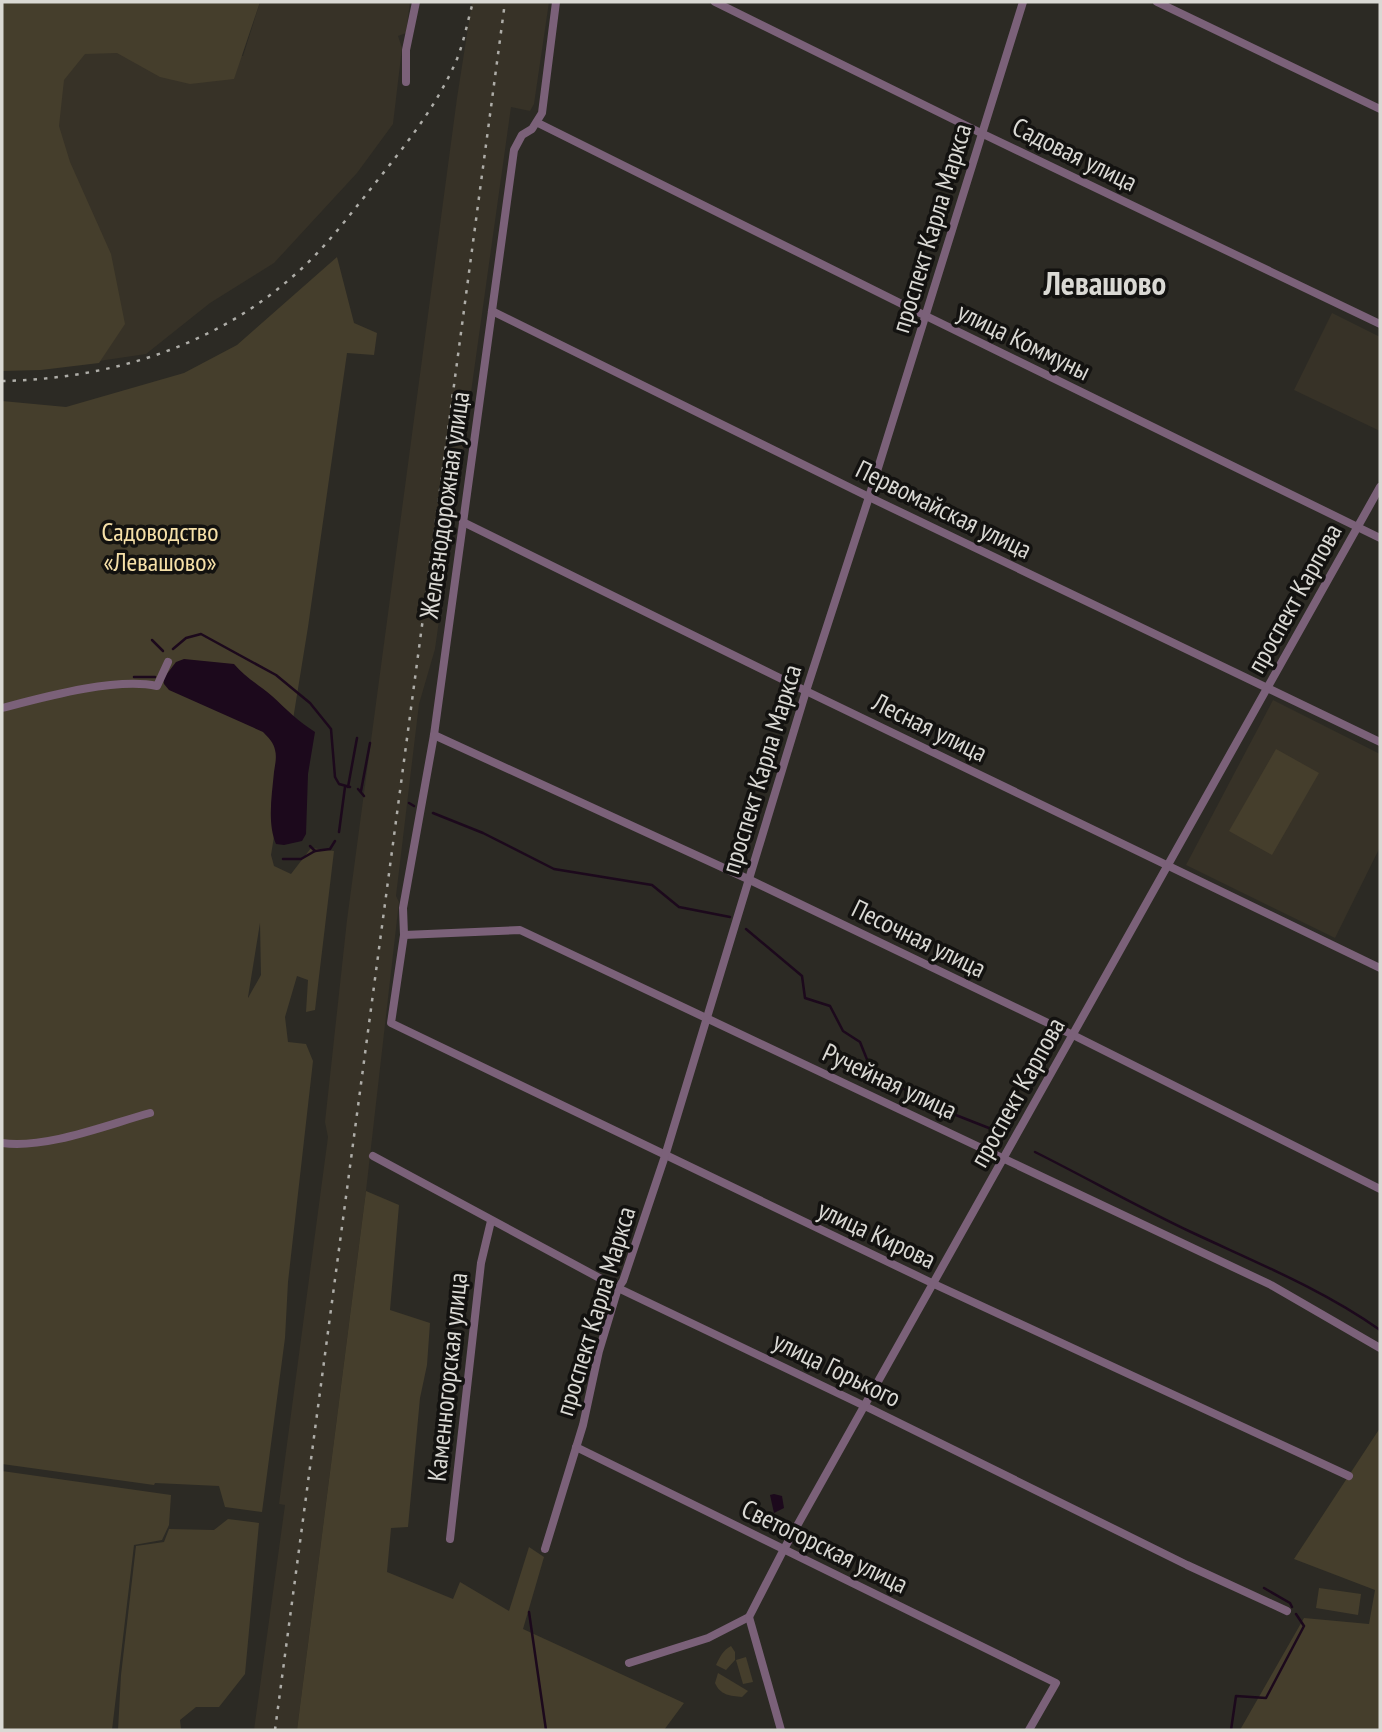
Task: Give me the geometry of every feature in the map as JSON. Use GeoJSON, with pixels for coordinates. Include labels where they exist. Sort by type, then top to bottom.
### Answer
{"type":"FeatureCollection","features":[{"type":"Feature","properties":{"kind":"street"},"geometry":{"type":"LineString","coordinates":[[406,82],[407,50],[416,2]]}},
{"type":"Feature","properties":{"kind":"street"},"geometry":{"type":"LineString","coordinates":[[538,123],[542,113],[556,2]]}},
{"type":"Feature","properties":{"kind":"street","name":"Садовая улица"},"geometry":{"type":"LineString","coordinates":[[715,2],[1380,324]]}},
{"type":"Feature","properties":{"kind":"street","name":"проспект Карла Маркса"},"geometry":{"type":"LineString","coordinates":[[545,1549],[576,1447],[618,1288],[624,1281],[665,1156],[806,691],[1023,2]]}},
{"type":"Feature","properties":{"kind":"street"},"geometry":{"type":"LineString","coordinates":[[1157,2],[1380,109]]}},
{"type":"Feature","properties":{"kind":"street","name":"Железнодорожная улица"},"geometry":{"type":"LineString","coordinates":[[391,1023],[404,935],[403,908],[434,735],[514,150],[522,135],[538,123]]}},
{"type":"Feature","properties":{"kind":"street","name":"улица Коммуны"},"geometry":{"type":"LineString","coordinates":[[538,123],[1380,538]]}},
{"type":"Feature","properties":{"kind":"street","name":"Первомайская улица"},"geometry":{"type":"LineString","coordinates":[[492,311],[869,497],[1380,742]]}},
{"type":"Feature","properties":{"kind":"street","name":"проспект Карпова"},"geometry":{"type":"LineString","coordinates":[[749,1617],[784,1549],[1380,487]]}},
{"type":"Feature","properties":{"kind":"street","name":"Лесная улица"},"geometry":{"type":"LineString","coordinates":[[463,522],[1380,968]]}},
{"type":"Feature","properties":{"kind":"street"},"geometry":{"type":"LineString","coordinates":[[2,708],[53,695],[138,682],[157,686],[168,662]]}},
{"type":"Feature","properties":{"kind":"street","name":"Песочная улица"},"geometry":{"type":"LineString","coordinates":[[434,735],[750,880],[1073,1035],[1380,1189]]}},
{"type":"Feature","properties":{"kind":"street","name":"Ручейная улица"},"geometry":{"type":"LineString","coordinates":[[404,935],[520,930],[1271,1285],[1380,1348]]}},
{"type":"Feature","properties":{"kind":"street","name":"улица Кирова"},"geometry":{"type":"LineString","coordinates":[[391,1023],[934,1284],[1349,1476]]}},
{"type":"Feature","properties":{"kind":"street"},"geometry":{"type":"LineString","coordinates":[[2,1143],[52,1140],[150,1112]]}},
{"type":"Feature","properties":{"kind":"street","name":"улица Горького"},"geometry":{"type":"LineString","coordinates":[[373,1156],[618,1288],[1287,1611]]}},
{"type":"Feature","properties":{"kind":"street","name":"Каменногорская улица"},"geometry":{"type":"LineString","coordinates":[[450,1539],[481,1263],[491,1221]]}},
{"type":"Feature","properties":{"kind":"street","name":"Светогорская улица"},"geometry":{"type":"LineString","coordinates":[[576,1447],[1056,1683],[1029,1730]]}},
{"type":"Feature","properties":{"kind":"street"},"geometry":{"type":"LineString","coordinates":[[629,1664],[708,1638],[749,1617],[781,1730]]}},
{"type":"Feature","properties":{"kind":"shaded area"},"geometry":{"type":"Polygon","coordinates":[[[260,2],[410,2],[406,33],[398,36],[402,48],[393,124],[357,173],[274,263],[210,303],[146,354],[72,365],[45,103],[84,47],[243,56],[260,2]]]}},
{"type":"Feature","properties":{"kind":"shaded area"},"geometry":{"type":"Polygon","coordinates":[[[472,2],[549,2],[534,104],[530,111],[511,107],[435,649],[419,704],[366,1191],[297,1730],[254,1730],[285,1505],[279,1504],[328,1137],[325,1122],[347,920],[472,2]]]}},
{"type":"Feature","properties":{"kind":"shaded area"},"geometry":{"type":"Polygon","coordinates":[[[1332,313],[1380,337],[1380,431],[1294,390],[1332,313]]]}},
{"type":"Feature","properties":{"kind":"shaded area"},"geometry":{"type":"Polygon","coordinates":[[[184,659],[234,664],[315,732],[308,774],[306,834],[302,841],[276,844],[273,836],[271,808],[276,755],[269,738],[263,732],[169,690],[164,684],[163,679],[176,662],[184,659]]]}},
{"type":"Feature","properties":{"kind":"shaded area"},"geometry":{"type":"Polygon","coordinates":[[[1273,700],[1380,754],[1380,847],[1335,938],[1186,865],[1273,700]]]}},
{"type":"Feature","properties":{"kind":"shaded area"},"geometry":{"type":"Polygon","coordinates":[[[770,1495],[782,1496],[784,1508],[774,1513],[770,1495]]]}},
{"type":"Feature","properties":{"kind":"green space"},"geometry":{"type":"Polygon","coordinates":[[[2,2],[260,2],[234,79],[190,84],[160,77],[117,53],[85,54],[64,80],[59,126],[70,162],[111,254],[125,324],[99,363],[41,370],[2,371],[2,2]]]}},
{"type":"Feature","properties":{"kind":"green space","name":"Садоводство «Левашово»"},"geometry":{"type":"Polygon","coordinates":[[[337,257],[354,323],[377,333],[374,355],[347,353],[308,627],[271,855],[274,866],[291,874],[311,848],[334,851],[315,1010],[306,1012],[308,980],[297,976],[285,1017],[288,1042],[306,1044],[313,1061],[288,1282],[285,1338],[262,1512],[225,1507],[219,1486],[154,1485],[2,1464],[2,401],[66,407],[184,373],[237,345],[337,257]],[[260,923],[248,998],[261,975],[260,923]]]}},
{"type":"Feature","properties":{"kind":"green space"},"geometry":{"type":"Polygon","coordinates":[[[1276,749],[1319,773],[1272,855],[1229,831],[1276,749]]]}},
{"type":"Feature","properties":{"kind":"green space"},"geometry":{"type":"Polygon","coordinates":[[[366,1191],[399,1205],[390,1310],[430,1323],[408,1527],[391,1528],[387,1572],[453,1599],[460,1582],[509,1611],[529,1547],[544,1557],[523,1629],[684,1703],[664,1730],[297,1730],[366,1191]]]}},
{"type":"Feature","properties":{"kind":"green space"},"geometry":{"type":"Polygon","coordinates":[[[1380,1428],[1380,1730],[1240,1730],[1304,1618],[1369,1624],[1375,1590],[1294,1559],[1380,1428]]]}},
{"type":"Feature","properties":{"kind":"green space"},"geometry":{"type":"Polygon","coordinates":[[[2,1471],[171,1495],[169,1525],[162,1540],[134,1545],[112,1730],[2,1730],[2,1471]]]}},
{"type":"Feature","properties":{"kind":"green space"},"geometry":{"type":"Polygon","coordinates":[[[228,1519],[259,1523],[245,1674],[219,1707],[196,1707],[180,1720],[181,1729],[186,1730],[118,1730],[121,1675],[136,1546],[164,1542],[169,1529],[214,1530],[228,1519]]]}},
{"type":"Feature","properties":{"kind":"green space"},"geometry":{"type":"Polygon","coordinates":[[[1319,1588],[1361,1594],[1358,1615],[1316,1608],[1319,1588]]]}},
{"type":"Feature","properties":{"kind":"green space"},"geometry":{"type":"Polygon","coordinates":[[[731,1646],[735,1652],[735,1660],[726,1670],[716,1665],[731,1646]]]}},
{"type":"Feature","properties":{"kind":"green space"},"geometry":{"type":"Polygon","coordinates":[[[746,1657],[753,1682],[743,1684],[736,1660],[746,1657]]]}},
{"type":"Feature","properties":{"kind":"green space"},"geometry":{"type":"Polygon","coordinates":[[[718,1673],[748,1691],[742,1697],[723,1692],[715,1683],[718,1673]]]}},
{"type":"Feature","properties":{"kind":"waterway"},"geometry":{"type":"LineString","coordinates":[[173,649],[186,638],[201,634],[276,675],[310,703],[331,729],[335,777],[339,784],[350,787]]}},
{"type":"Feature","properties":{"kind":"waterway"},"geometry":{"type":"LineString","coordinates":[[152,640],[163,651]]}},
{"type":"Feature","properties":{"kind":"waterway"},"geometry":{"type":"LineString","coordinates":[[134,677],[155,677]]}},
{"type":"Feature","properties":{"kind":"waterway"},"geometry":{"type":"LineString","coordinates":[[348,787],[357,738]]}},
{"type":"Feature","properties":{"kind":"waterway"},"geometry":{"type":"LineString","coordinates":[[361,791],[370,743]]}},
{"type":"Feature","properties":{"kind":"waterway"},"geometry":{"type":"LineString","coordinates":[[339,832],[345,787]]}},
{"type":"Feature","properties":{"kind":"waterway"},"geometry":{"type":"LineString","coordinates":[[358,789],[364,796]]}},
{"type":"Feature","properties":{"kind":"waterway"},"geometry":{"type":"LineString","coordinates":[[409,803],[414,806]]}},
{"type":"Feature","properties":{"kind":"waterway"},"geometry":{"type":"LineString","coordinates":[[433,813],[483,833],[554,869],[652,885],[679,907],[730,917]]}},
{"type":"Feature","properties":{"kind":"waterway"},"geometry":{"type":"LineString","coordinates":[[310,846],[315,851],[330,849],[335,841]]}},
{"type":"Feature","properties":{"kind":"waterway"},"geometry":{"type":"LineString","coordinates":[[283,859],[301,859],[315,851]]}},
{"type":"Feature","properties":{"kind":"waterway"},"geometry":{"type":"LineString","coordinates":[[746,929],[802,976],[805,998],[830,1006],[843,1031],[860,1042],[872,1072],[943,1110],[999,1132]]}},
{"type":"Feature","properties":{"kind":"waterway"},"geometry":{"type":"LineString","coordinates":[[1035,1152],[1171,1222],[1312,1289],[1380,1330]]}},
{"type":"Feature","properties":{"kind":"waterway"},"geometry":{"type":"LineString","coordinates":[[1264,1588],[1290,1603],[1292,1607]]}},
{"type":"Feature","properties":{"kind":"waterway"},"geometry":{"type":"LineString","coordinates":[[529,1612],[546,1730]]}},
{"type":"Feature","properties":{"kind":"waterway"},"geometry":{"type":"LineString","coordinates":[[1231,1730],[1236,1696],[1266,1698],[1304,1626],[1296,1614]]}},
{"type":"Feature","properties":{"kind":"railway"},"geometry":{"type":"LineString","coordinates":[[2,381],[80,374],[156,355],[227,323],[291,278],[342,225],[425,116],[445,85],[456,60],[473,2]]}},
{"type":"Feature","properties":{"kind":"railway"},"geometry":{"type":"LineString","coordinates":[[275,1730],[505,2]]}},
{"type":"Feature","properties":{"kind":"district","name":"Левашово"},"geometry":{"type":"Point","coordinates":[1105,282]}}]}
